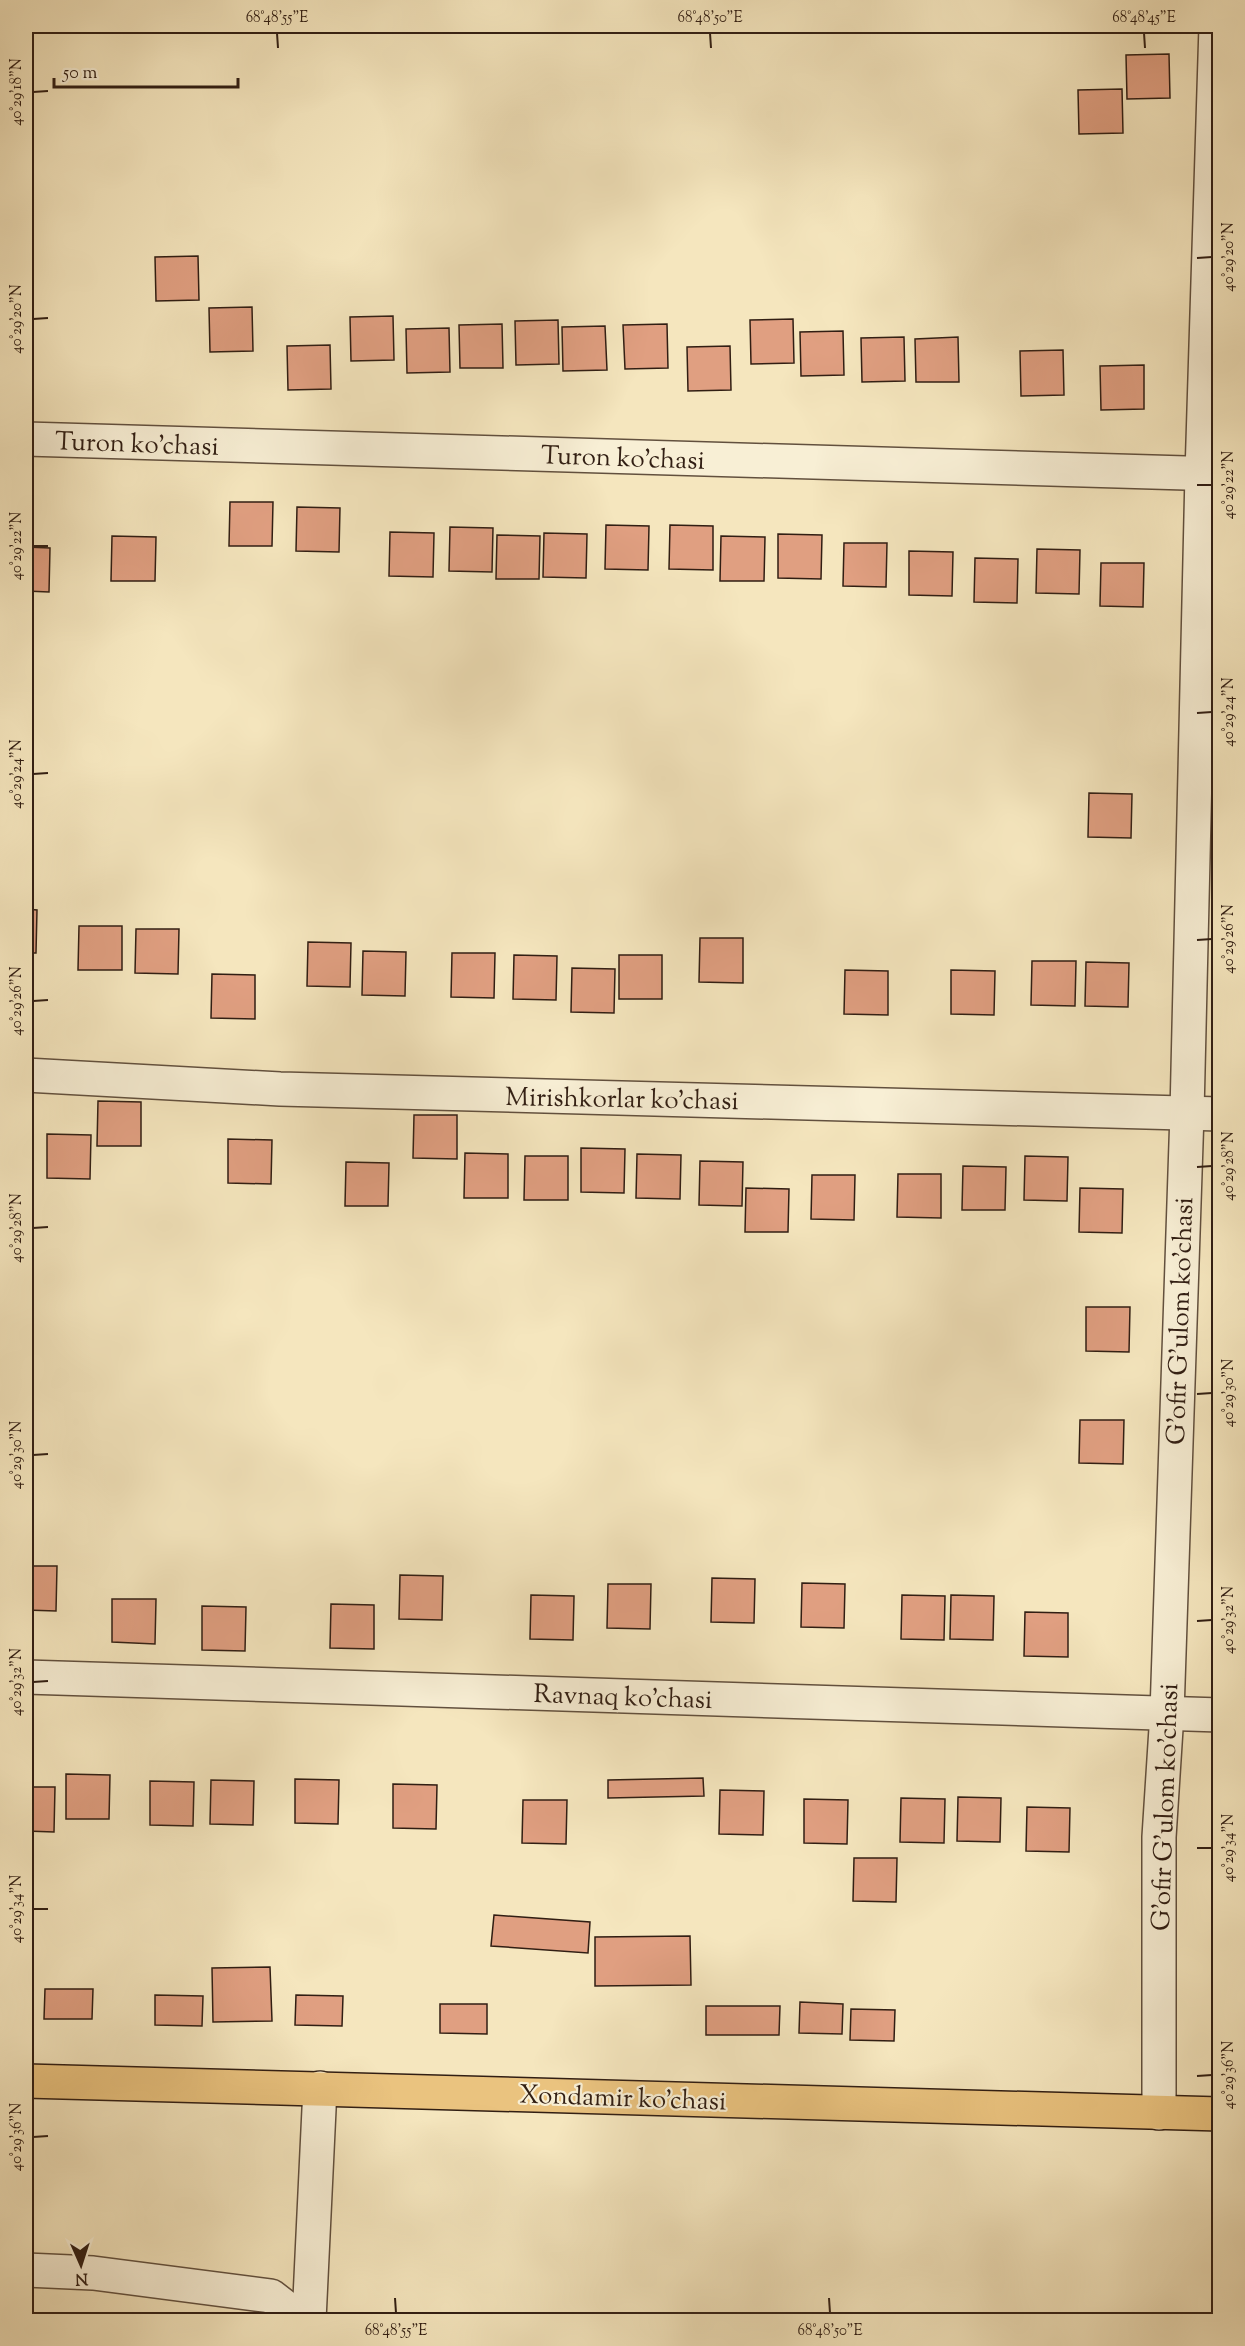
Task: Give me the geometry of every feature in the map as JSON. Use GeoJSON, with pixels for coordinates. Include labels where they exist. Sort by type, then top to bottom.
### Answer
{"type":"FeatureCollection","features":[{"type":"Feature","properties":{"kind":"main road","name":"Xondamir ko'chasi"},"geometry":{"type":"LineString","coordinates":[[26,2081],[1220,2114]]}},
{"type":"Feature","properties":{"kind":"street","name":"G'ofir G'ulom ko'chasi"},"geometry":{"type":"LineString","coordinates":[[1159,2113],[1159,1838],[1167,1713],[1211,474],[1216,26]]}},
{"type":"Feature","properties":{"kind":"street","name":"Turon ko'chasi"},"geometry":{"type":"LineString","coordinates":[[26,440],[1211,474]]}},
{"type":"Feature","properties":{"kind":"street","name":"Mirishkorlar ko'chasi"},"geometry":{"type":"LineString","coordinates":[[26,1075],[280,1089],[1220,1114]]}},
{"type":"Feature","properties":{"kind":"street","name":"Ravnaq ko'chasi"},"geometry":{"type":"LineString","coordinates":[[26,1677],[1220,1715]]}},
{"type":"Feature","properties":{"kind":"street"},"geometry":{"type":"LineString","coordinates":[[309,2320],[320,2088]]}},
{"type":"Feature","properties":{"kind":"street"},"geometry":{"type":"LineString","coordinates":[[26,2270],[93,2273],[271,2296],[303,2320]]}},
{"type":"Feature","properties":{"kind":"building"},"geometry":{"type":"Polygon","coordinates":[[[1169,54],[1170,98],[1127,99],[1126,55],[1169,54]]]}},
{"type":"Feature","properties":{"kind":"building"},"geometry":{"type":"Polygon","coordinates":[[[1122,89],[1123,133],[1079,134],[1078,90],[1122,89]]]}},
{"type":"Feature","properties":{"kind":"building"},"geometry":{"type":"Polygon","coordinates":[[[198,256],[199,300],[156,301],[155,257],[198,256]]]}},
{"type":"Feature","properties":{"kind":"building"},"geometry":{"type":"Polygon","coordinates":[[[252,307],[253,351],[210,352],[209,308],[252,307]]]}},
{"type":"Feature","properties":{"kind":"building"},"geometry":{"type":"Polygon","coordinates":[[[393,316],[394,360],[351,361],[350,317],[393,316]]]}},
{"type":"Feature","properties":{"kind":"building"},"geometry":{"type":"Polygon","coordinates":[[[793,319],[794,363],[751,364],[750,320],[793,319]]]}},
{"type":"Feature","properties":{"kind":"building"},"geometry":{"type":"Polygon","coordinates":[[[558,320],[559,364],[516,365],[515,321],[558,320]]]}},
{"type":"Feature","properties":{"kind":"building"},"geometry":{"type":"Polygon","coordinates":[[[502,324],[503,368],[460,368],[459,325],[502,324]]]}},
{"type":"Feature","properties":{"kind":"building"},"geometry":{"type":"Polygon","coordinates":[[[667,324],[668,368],[625,369],[623,325],[667,324]]]}},
{"type":"Feature","properties":{"kind":"building"},"geometry":{"type":"Polygon","coordinates":[[[605,326],[607,370],[563,371],[562,327],[605,326]]]}},
{"type":"Feature","properties":{"kind":"building"},"geometry":{"type":"Polygon","coordinates":[[[449,328],[450,372],[407,373],[406,329],[449,328]]]}},
{"type":"Feature","properties":{"kind":"building"},"geometry":{"type":"Polygon","coordinates":[[[843,331],[844,375],[801,376],[800,332],[843,331]]]}},
{"type":"Feature","properties":{"kind":"building"},"geometry":{"type":"Polygon","coordinates":[[[904,337],[905,381],[862,382],[861,338],[904,337]]]}},
{"type":"Feature","properties":{"kind":"building"},"geometry":{"type":"Polygon","coordinates":[[[958,337],[959,382],[916,382],[915,339],[958,337]]]}},
{"type":"Feature","properties":{"kind":"building"},"geometry":{"type":"Polygon","coordinates":[[[330,345],[331,389],[288,390],[287,346],[330,345]]]}},
{"type":"Feature","properties":{"kind":"building"},"geometry":{"type":"Polygon","coordinates":[[[730,346],[731,390],[688,391],[687,347],[730,346]]]}},
{"type":"Feature","properties":{"kind":"building"},"geometry":{"type":"Polygon","coordinates":[[[1063,350],[1064,395],[1021,396],[1020,351],[1063,350]]]}},
{"type":"Feature","properties":{"kind":"building"},"geometry":{"type":"Polygon","coordinates":[[[1144,365],[1144,409],[1101,410],[1100,366],[1144,365]]]}},
{"type":"Feature","properties":{"kind":"building"},"geometry":{"type":"Polygon","coordinates":[[[230,502],[273,502],[272,546],[229,546],[230,502]]]}},
{"type":"Feature","properties":{"kind":"building"},"geometry":{"type":"Polygon","coordinates":[[[297,507],[340,508],[339,552],[296,551],[297,507]]]}},
{"type":"Feature","properties":{"kind":"building"},"geometry":{"type":"Polygon","coordinates":[[[606,525],[649,526],[648,570],[605,569],[606,525]]]}},
{"type":"Feature","properties":{"kind":"building"},"geometry":{"type":"Polygon","coordinates":[[[670,525],[713,526],[713,570],[669,569],[670,525]]]}},
{"type":"Feature","properties":{"kind":"building"},"geometry":{"type":"Polygon","coordinates":[[[450,527],[493,528],[492,572],[449,571],[450,527]]]}},
{"type":"Feature","properties":{"kind":"building"},"geometry":{"type":"Polygon","coordinates":[[[390,532],[434,533],[433,577],[389,576],[390,532]]]}},
{"type":"Feature","properties":{"kind":"building"},"geometry":{"type":"Polygon","coordinates":[[[544,533],[587,534],[586,578],[543,577],[544,533]]]}},
{"type":"Feature","properties":{"kind":"building"},"geometry":{"type":"Polygon","coordinates":[[[778,534],[822,535],[821,579],[778,578],[778,534]]]}},
{"type":"Feature","properties":{"kind":"building"},"geometry":{"type":"Polygon","coordinates":[[[497,535],[540,536],[539,579],[496,579],[497,535]]]}},
{"type":"Feature","properties":{"kind":"building"},"geometry":{"type":"Polygon","coordinates":[[[112,536],[156,537],[155,581],[111,581],[112,536]]]}},
{"type":"Feature","properties":{"kind":"building"},"geometry":{"type":"Polygon","coordinates":[[[721,536],[765,537],[764,581],[720,581],[721,536]]]}},
{"type":"Feature","properties":{"kind":"building"},"geometry":{"type":"Polygon","coordinates":[[[844,543],[887,543],[886,587],[843,586],[844,543]]]}},
{"type":"Feature","properties":{"kind":"building"},"geometry":{"type":"Polygon","coordinates":[[[26,547],[50,548],[49,592],[26,591],[26,547]]]}},
{"type":"Feature","properties":{"kind":"building"},"geometry":{"type":"Polygon","coordinates":[[[1037,549],[1080,550],[1079,594],[1036,593],[1037,549]]]}},
{"type":"Feature","properties":{"kind":"building"},"geometry":{"type":"Polygon","coordinates":[[[909,551],[953,552],[952,596],[909,595],[909,551]]]}},
{"type":"Feature","properties":{"kind":"building"},"geometry":{"type":"Polygon","coordinates":[[[975,558],[1018,559],[1017,603],[974,602],[975,558]]]}},
{"type":"Feature","properties":{"kind":"building"},"geometry":{"type":"Polygon","coordinates":[[[1101,563],[1144,563],[1143,607],[1100,606],[1101,563]]]}},
{"type":"Feature","properties":{"kind":"building"},"geometry":{"type":"Polygon","coordinates":[[[1089,793],[1132,794],[1131,838],[1088,837],[1089,793]]]}},
{"type":"Feature","properties":{"kind":"building"},"geometry":{"type":"Polygon","coordinates":[[[26,909],[37,910],[36,953],[26,953],[26,909]]]}},
{"type":"Feature","properties":{"kind":"building"},"geometry":{"type":"Polygon","coordinates":[[[79,926],[122,926],[122,970],[78,970],[79,926]]]}},
{"type":"Feature","properties":{"kind":"building"},"geometry":{"type":"Polygon","coordinates":[[[136,929],[179,929],[178,974],[135,973],[136,929]]]}},
{"type":"Feature","properties":{"kind":"building"},"geometry":{"type":"Polygon","coordinates":[[[700,938],[743,938],[743,983],[699,982],[700,938]]]}},
{"type":"Feature","properties":{"kind":"building"},"geometry":{"type":"Polygon","coordinates":[[[308,942],[351,943],[350,987],[307,986],[308,942]]]}},
{"type":"Feature","properties":{"kind":"building"},"geometry":{"type":"Polygon","coordinates":[[[363,951],[406,952],[405,996],[362,995],[363,951]]]}},
{"type":"Feature","properties":{"kind":"building"},"geometry":{"type":"Polygon","coordinates":[[[452,953],[495,953],[494,998],[451,997],[452,953]]]}},
{"type":"Feature","properties":{"kind":"building"},"geometry":{"type":"Polygon","coordinates":[[[514,955],[557,956],[556,1000],[513,999],[514,955]]]}},
{"type":"Feature","properties":{"kind":"building"},"geometry":{"type":"Polygon","coordinates":[[[619,955],[662,955],[662,999],[619,999],[619,955]]]}},
{"type":"Feature","properties":{"kind":"building"},"geometry":{"type":"Polygon","coordinates":[[[1032,961],[1076,961],[1075,1006],[1031,1005],[1032,961]]]}},
{"type":"Feature","properties":{"kind":"building"},"geometry":{"type":"Polygon","coordinates":[[[1086,962],[1129,963],[1128,1007],[1085,1006],[1086,962]]]}},
{"type":"Feature","properties":{"kind":"building"},"geometry":{"type":"Polygon","coordinates":[[[572,968],[615,969],[614,1013],[571,1012],[572,968]]]}},
{"type":"Feature","properties":{"kind":"building"},"geometry":{"type":"Polygon","coordinates":[[[845,970],[888,971],[888,1015],[844,1014],[845,970]]]}},
{"type":"Feature","properties":{"kind":"building"},"geometry":{"type":"Polygon","coordinates":[[[951,970],[995,971],[994,1015],[951,1014],[951,970]]]}},
{"type":"Feature","properties":{"kind":"building"},"geometry":{"type":"Polygon","coordinates":[[[212,974],[255,975],[255,1019],[211,1018],[212,974]]]}},
{"type":"Feature","properties":{"kind":"building"},"geometry":{"type":"Polygon","coordinates":[[[98,1101],[141,1102],[141,1146],[97,1146],[98,1101]]]}},
{"type":"Feature","properties":{"kind":"building"},"geometry":{"type":"Polygon","coordinates":[[[414,1115],[457,1115],[457,1159],[413,1158],[414,1115]]]}},
{"type":"Feature","properties":{"kind":"building"},"geometry":{"type":"Polygon","coordinates":[[[47,1134],[91,1135],[90,1179],[47,1178],[47,1134]]]}},
{"type":"Feature","properties":{"kind":"building"},"geometry":{"type":"Polygon","coordinates":[[[228,1139],[272,1140],[271,1184],[228,1183],[228,1139]]]}},
{"type":"Feature","properties":{"kind":"building"},"geometry":{"type":"Polygon","coordinates":[[[581,1148],[625,1149],[624,1193],[581,1192],[581,1148]]]}},
{"type":"Feature","properties":{"kind":"building"},"geometry":{"type":"Polygon","coordinates":[[[465,1153],[508,1154],[508,1198],[464,1198],[465,1153]]]}},
{"type":"Feature","properties":{"kind":"building"},"geometry":{"type":"Polygon","coordinates":[[[637,1154],[681,1155],[680,1199],[636,1198],[637,1154]]]}},
{"type":"Feature","properties":{"kind":"building"},"geometry":{"type":"Polygon","coordinates":[[[525,1156],[568,1156],[568,1200],[524,1200],[525,1156]]]}},
{"type":"Feature","properties":{"kind":"building"},"geometry":{"type":"Polygon","coordinates":[[[1025,1156],[1068,1157],[1067,1201],[1024,1200],[1025,1156]]]}},
{"type":"Feature","properties":{"kind":"building"},"geometry":{"type":"Polygon","coordinates":[[[700,1161],[743,1162],[742,1206],[699,1205],[700,1161]]]}},
{"type":"Feature","properties":{"kind":"building"},"geometry":{"type":"Polygon","coordinates":[[[346,1162],[389,1163],[388,1206],[345,1206],[346,1162]]]}},
{"type":"Feature","properties":{"kind":"building"},"geometry":{"type":"Polygon","coordinates":[[[963,1166],[1006,1167],[1005,1210],[962,1210],[963,1166]]]}},
{"type":"Feature","properties":{"kind":"building"},"geometry":{"type":"Polygon","coordinates":[[[898,1174],[941,1174],[941,1218],[897,1217],[898,1174]]]}},
{"type":"Feature","properties":{"kind":"building"},"geometry":{"type":"Polygon","coordinates":[[[812,1175],[855,1175],[854,1220],[811,1219],[812,1175]]]}},
{"type":"Feature","properties":{"kind":"building"},"geometry":{"type":"Polygon","coordinates":[[[746,1188],[789,1189],[788,1232],[745,1232],[746,1188]]]}},
{"type":"Feature","properties":{"kind":"building"},"geometry":{"type":"Polygon","coordinates":[[[1080,1188],[1123,1189],[1122,1233],[1079,1232],[1080,1188]]]}},
{"type":"Feature","properties":{"kind":"building"},"geometry":{"type":"Polygon","coordinates":[[[1086,1307],[1130,1307],[1129,1352],[1086,1351],[1086,1307]]]}},
{"type":"Feature","properties":{"kind":"building"},"geometry":{"type":"Polygon","coordinates":[[[1080,1420],[1124,1420],[1123,1464],[1079,1463],[1080,1420]]]}},
{"type":"Feature","properties":{"kind":"building"},"geometry":{"type":"Polygon","coordinates":[[[26,1566],[57,1566],[56,1611],[26,1610],[26,1566]]]}},
{"type":"Feature","properties":{"kind":"building"},"geometry":{"type":"Polygon","coordinates":[[[400,1575],[443,1576],[442,1620],[399,1619],[400,1575]]]}},
{"type":"Feature","properties":{"kind":"building"},"geometry":{"type":"Polygon","coordinates":[[[712,1578],[755,1579],[754,1623],[711,1622],[712,1578]]]}},
{"type":"Feature","properties":{"kind":"building"},"geometry":{"type":"Polygon","coordinates":[[[802,1583],[845,1584],[844,1628],[801,1627],[802,1583]]]}},
{"type":"Feature","properties":{"kind":"building"},"geometry":{"type":"Polygon","coordinates":[[[608,1584],[651,1584],[650,1629],[607,1628],[608,1584]]]}},
{"type":"Feature","properties":{"kind":"building"},"geometry":{"type":"Polygon","coordinates":[[[531,1595],[574,1596],[573,1640],[530,1639],[531,1595]]]}},
{"type":"Feature","properties":{"kind":"building"},"geometry":{"type":"Polygon","coordinates":[[[902,1595],[945,1596],[944,1640],[901,1639],[902,1595]]]}},
{"type":"Feature","properties":{"kind":"building"},"geometry":{"type":"Polygon","coordinates":[[[951,1595],[994,1596],[993,1640],[950,1639],[951,1595]]]}},
{"type":"Feature","properties":{"kind":"building"},"geometry":{"type":"Polygon","coordinates":[[[112,1599],[156,1599],[155,1644],[112,1642],[112,1599]]]}},
{"type":"Feature","properties":{"kind":"building"},"geometry":{"type":"Polygon","coordinates":[[[331,1604],[374,1605],[374,1649],[330,1648],[331,1604]]]}},
{"type":"Feature","properties":{"kind":"building"},"geometry":{"type":"Polygon","coordinates":[[[202,1606],[246,1607],[245,1651],[202,1650],[202,1606]]]}},
{"type":"Feature","properties":{"kind":"building"},"geometry":{"type":"Polygon","coordinates":[[[1025,1612],[1068,1613],[1068,1657],[1024,1656],[1025,1612]]]}},
{"type":"Feature","properties":{"kind":"building"},"geometry":{"type":"Polygon","coordinates":[[[66,1774],[110,1775],[109,1819],[66,1819],[66,1774]]]}},
{"type":"Feature","properties":{"kind":"building"},"geometry":{"type":"Polygon","coordinates":[[[703,1778],[704,1796],[608,1798],[608,1780],[703,1778]]]}},
{"type":"Feature","properties":{"kind":"building"},"geometry":{"type":"Polygon","coordinates":[[[295,1779],[339,1780],[338,1824],[295,1823],[295,1779]]]}},
{"type":"Feature","properties":{"kind":"building"},"geometry":{"type":"Polygon","coordinates":[[[211,1780],[254,1781],[253,1825],[210,1824],[211,1780]]]}},
{"type":"Feature","properties":{"kind":"building"},"geometry":{"type":"Polygon","coordinates":[[[150,1781],[194,1782],[193,1826],[150,1825],[150,1781]]]}},
{"type":"Feature","properties":{"kind":"building"},"geometry":{"type":"Polygon","coordinates":[[[393,1784],[437,1785],[436,1829],[393,1828],[393,1784]]]}},
{"type":"Feature","properties":{"kind":"building"},"geometry":{"type":"Polygon","coordinates":[[[26,1787],[55,1787],[54,1832],[26,1831],[26,1787]]]}},
{"type":"Feature","properties":{"kind":"building"},"geometry":{"type":"Polygon","coordinates":[[[720,1790],[764,1791],[763,1835],[719,1834],[720,1790]]]}},
{"type":"Feature","properties":{"kind":"building"},"geometry":{"type":"Polygon","coordinates":[[[958,1797],[1001,1798],[1000,1842],[957,1841],[958,1797]]]}},
{"type":"Feature","properties":{"kind":"building"},"geometry":{"type":"Polygon","coordinates":[[[901,1798],[945,1799],[944,1843],[900,1842],[901,1798]]]}},
{"type":"Feature","properties":{"kind":"building"},"geometry":{"type":"Polygon","coordinates":[[[804,1799],[848,1800],[847,1844],[804,1843],[804,1799]]]}},
{"type":"Feature","properties":{"kind":"building"},"geometry":{"type":"Polygon","coordinates":[[[523,1800],[567,1800],[566,1844],[522,1843],[523,1800]]]}},
{"type":"Feature","properties":{"kind":"building"},"geometry":{"type":"Polygon","coordinates":[[[1027,1807],[1070,1808],[1069,1852],[1026,1851],[1027,1807]]]}},
{"type":"Feature","properties":{"kind":"building"},"geometry":{"type":"Polygon","coordinates":[[[854,1858],[897,1858],[896,1902],[853,1901],[854,1858]]]}},
{"type":"Feature","properties":{"kind":"building"},"geometry":{"type":"Polygon","coordinates":[[[494,1915],[590,1922],[588,1953],[491,1946],[494,1915]]]}},
{"type":"Feature","properties":{"kind":"building"},"geometry":{"type":"Polygon","coordinates":[[[690,1936],[691,1985],[595,1986],[595,1937],[690,1936]]]}},
{"type":"Feature","properties":{"kind":"building"},"geometry":{"type":"Polygon","coordinates":[[[270,1967],[272,2021],[213,2022],[212,1968],[270,1967]]]}},
{"type":"Feature","properties":{"kind":"building"},"geometry":{"type":"Polygon","coordinates":[[[26,1989],[31,1989],[32,2018],[26,2018],[26,1989]]]}},
{"type":"Feature","properties":{"kind":"building"},"geometry":{"type":"Polygon","coordinates":[[[45,1989],[93,1989],[92,2019],[44,2019],[45,1989]]]}},
{"type":"Feature","properties":{"kind":"building"},"geometry":{"type":"Polygon","coordinates":[[[155,1995],[203,1996],[202,2026],[155,2025],[155,1995]]]}},
{"type":"Feature","properties":{"kind":"building"},"geometry":{"type":"Polygon","coordinates":[[[296,1995],[343,1996],[342,2026],[295,2025],[296,1995]]]}},
{"type":"Feature","properties":{"kind":"building"},"geometry":{"type":"Polygon","coordinates":[[[800,2002],[843,2004],[842,2034],[799,2033],[800,2002]]]}},
{"type":"Feature","properties":{"kind":"building"},"geometry":{"type":"Polygon","coordinates":[[[440,2004],[487,2004],[487,2034],[440,2033],[440,2004]]]}},
{"type":"Feature","properties":{"kind":"building"},"geometry":{"type":"Polygon","coordinates":[[[706,2006],[780,2006],[779,2035],[706,2035],[706,2006]]]}},
{"type":"Feature","properties":{"kind":"building"},"geometry":{"type":"Polygon","coordinates":[[[851,2009],[895,2010],[894,2041],[850,2040],[851,2009]]]}}]}
